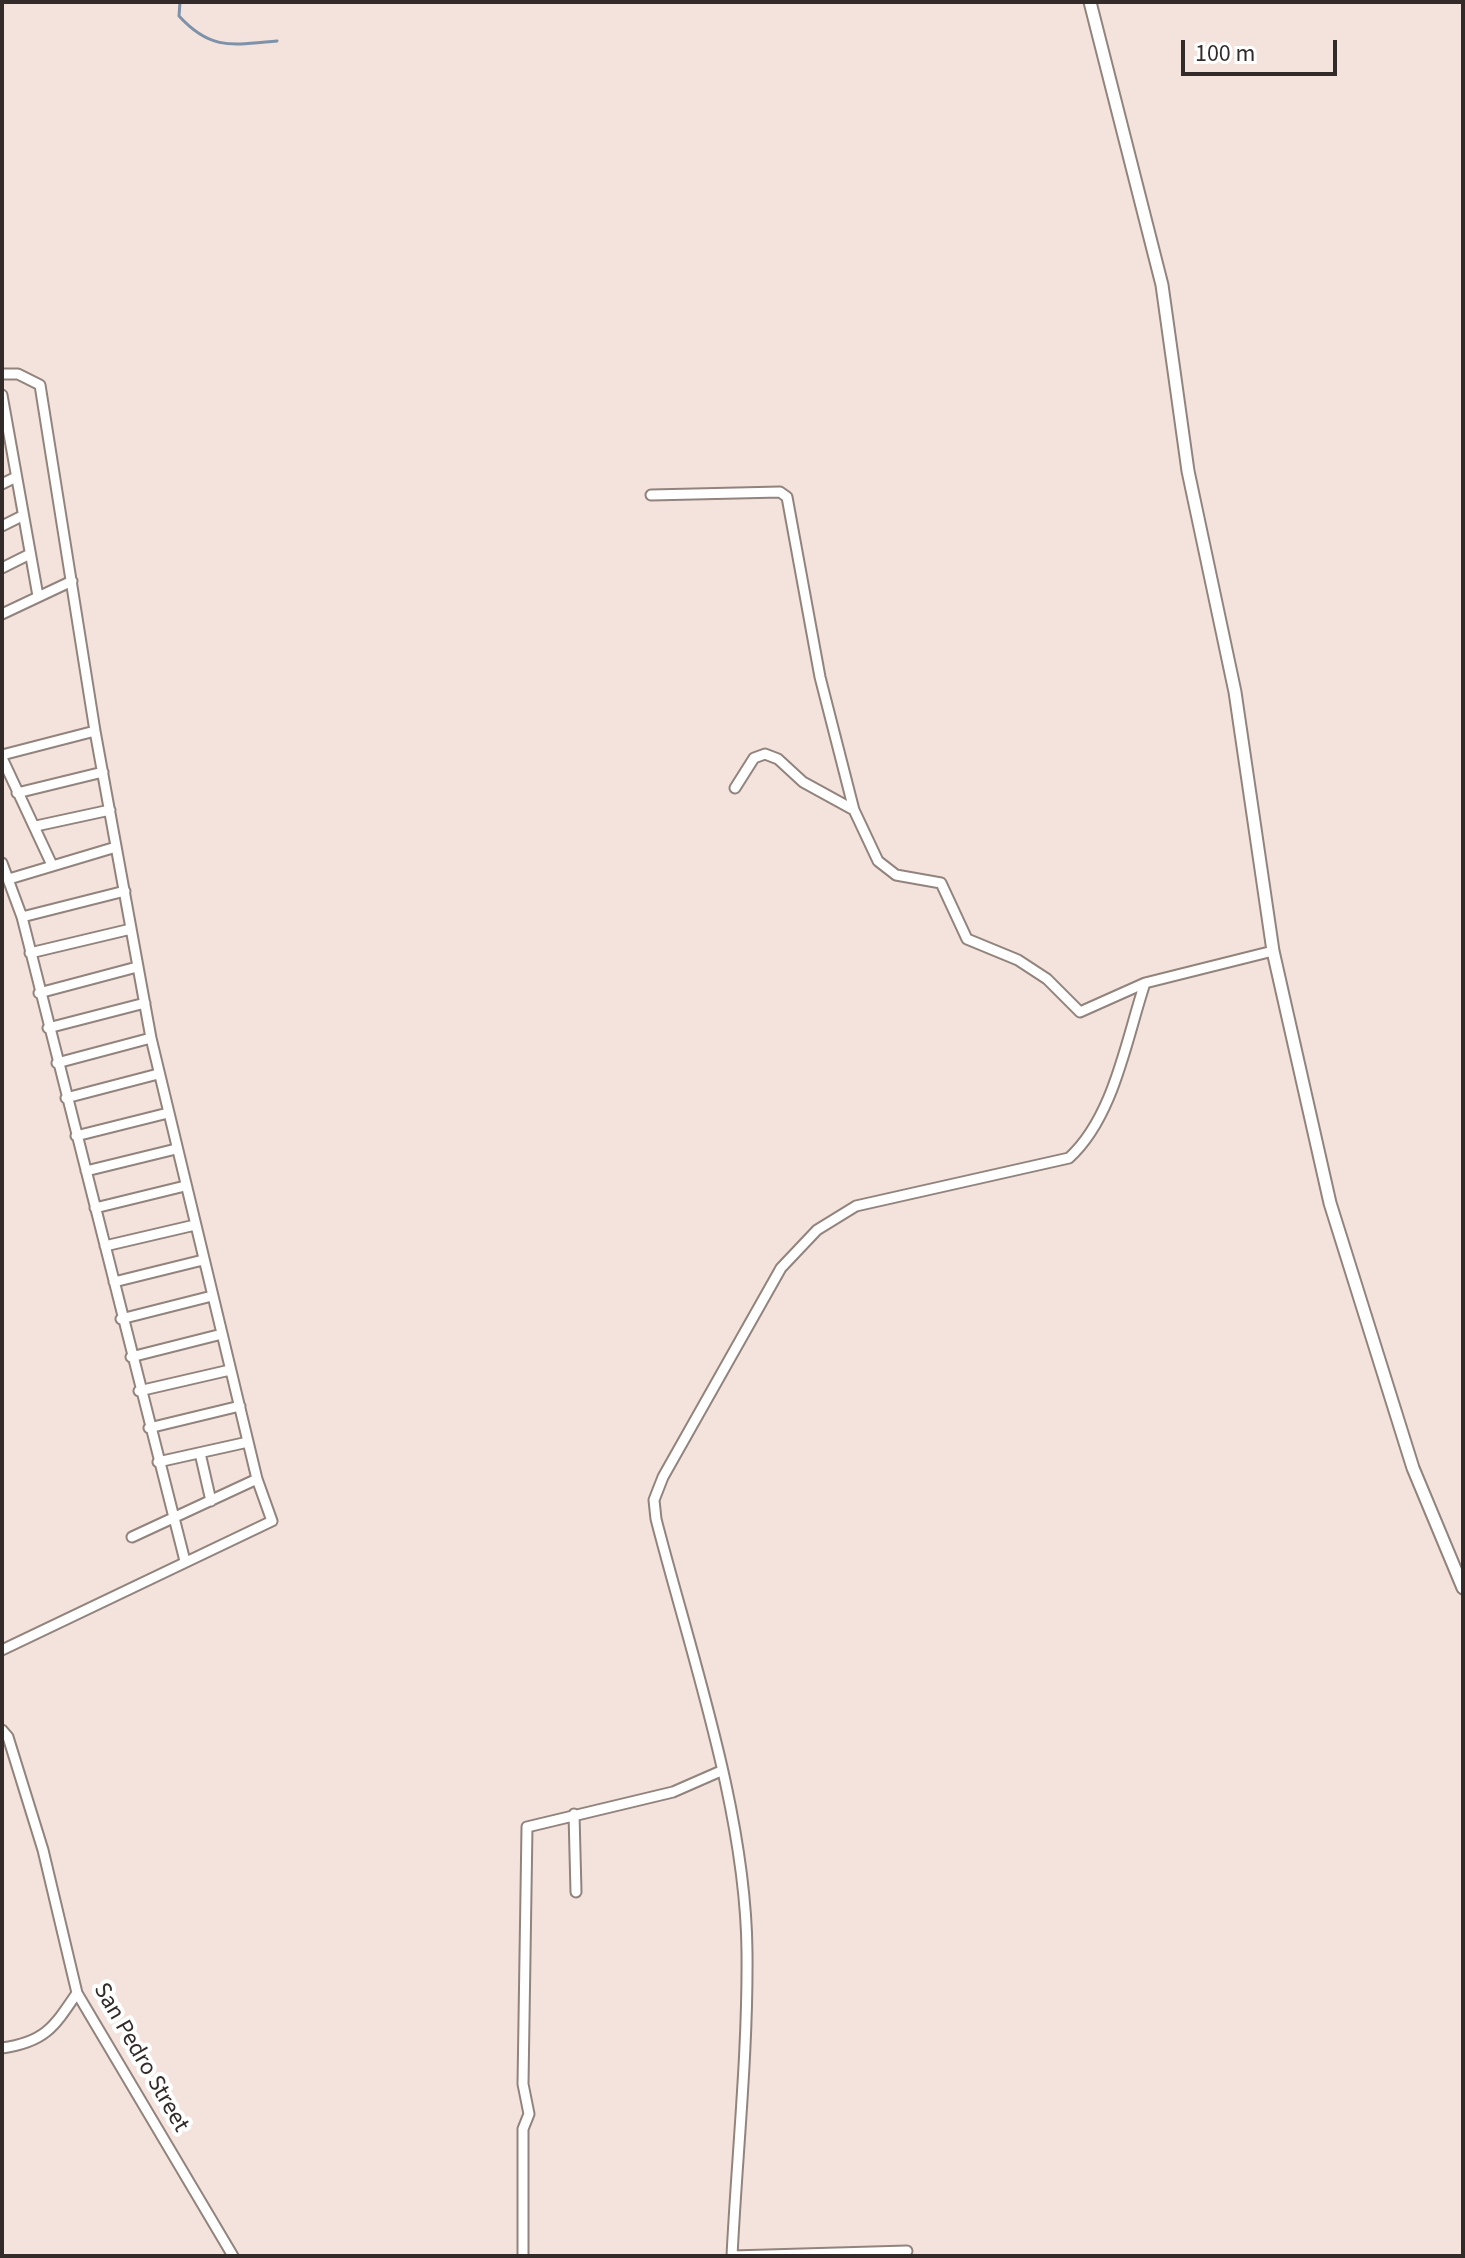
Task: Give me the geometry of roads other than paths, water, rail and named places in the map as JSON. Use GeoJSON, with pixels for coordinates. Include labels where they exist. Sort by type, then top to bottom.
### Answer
{"type":"FeatureCollection","features":[{"type":"Feature","properties":{"kind":"street"},"geometry":{"type":"LineString","coordinates":[[1090,2],[1162,285],[1188,471],[1235,692],[1273,951],[1330,1203],[1413,1468],[1463,1588]]}},
{"type":"Feature","properties":{"kind":"street"},"geometry":{"type":"LineString","coordinates":[[2,374],[18,374],[40,385],[95,731],[158,1074],[257,1479],[272,1521],[2,1650]]}},
{"type":"Feature","properties":{"kind":"street"},"geometry":{"type":"LineString","coordinates":[[2,401],[6,442],[16,477],[38,596]]}},
{"type":"Feature","properties":{"kind":"street"},"geometry":{"type":"LineString","coordinates":[[2,484],[16,477]]}},
{"type":"Feature","properties":{"kind":"street"},"geometry":{"type":"LineString","coordinates":[[651,495],[780,492],[787,497],[820,677],[854,810],[878,861],[896,875],[941,883],[967,939],[1018,960],[1047,979],[1080,1012],[1145,983],[1273,951]]}},
{"type":"Feature","properties":{"kind":"street"},"geometry":{"type":"LineString","coordinates":[[2,526],[22,516]]}},
{"type":"Feature","properties":{"kind":"street"},"geometry":{"type":"LineString","coordinates":[[2,568],[28,555]]}},
{"type":"Feature","properties":{"kind":"street"},"geometry":{"type":"LineString","coordinates":[[2,614],[72,581]]}},
{"type":"Feature","properties":{"kind":"street"},"geometry":{"type":"LineString","coordinates":[[52,865],[2,757],[95,731]]}},
{"type":"Feature","properties":{"kind":"street"},"geometry":{"type":"LineString","coordinates":[[735,788],[754,758],[765,754],[778,759],[803,782],[854,810]]}},
{"type":"Feature","properties":{"kind":"street"},"geometry":{"type":"LineString","coordinates":[[17,793],[103,772]]}},
{"type":"Feature","properties":{"kind":"street"},"geometry":{"type":"LineString","coordinates":[[36,826],[110,810]]}},
{"type":"Feature","properties":{"kind":"street"},"geometry":{"type":"LineString","coordinates":[[9,879],[116,847]]}},
{"type":"Feature","properties":{"kind":"street"},"geometry":{"type":"LineString","coordinates":[[2,863],[22,917],[139,1391],[185,1561]]}},
{"type":"Feature","properties":{"kind":"street"},"geometry":{"type":"LineString","coordinates":[[22,917],[125,891]]}},
{"type":"Feature","properties":{"kind":"street"},"geometry":{"type":"LineString","coordinates":[[30,953],[131,929]]}},
{"type":"Feature","properties":{"kind":"street"},"geometry":{"type":"LineString","coordinates":[[39,993],[137,967]]}},
{"type":"Feature","properties":{"kind":"street"},"geometry":{"type":"LineString","coordinates":[[907,2251],[732,2256],[747,1951],[738,1859],[721,1771],[656,1519],[654,1500],[663,1477],[781,1268],[817,1230],[856,1206],[1069,1158],[1086,1142],[1111,1088],[1145,983]]}},
{"type":"Feature","properties":{"kind":"street"},"geometry":{"type":"LineString","coordinates":[[48,1028],[145,1003]]}},
{"type":"Feature","properties":{"kind":"street"},"geometry":{"type":"LineString","coordinates":[[57,1063],[151,1038]]}},
{"type":"Feature","properties":{"kind":"street"},"geometry":{"type":"LineString","coordinates":[[66,1098],[158,1074]]}},
{"type":"Feature","properties":{"kind":"street"},"geometry":{"type":"LineString","coordinates":[[76,1136],[168,1113]]}},
{"type":"Feature","properties":{"kind":"street"},"geometry":{"type":"LineString","coordinates":[[86,1171],[176,1149]]}},
{"type":"Feature","properties":{"kind":"street"},"geometry":{"type":"LineString","coordinates":[[95,1208],[185,1186]]}},
{"type":"Feature","properties":{"kind":"street"},"geometry":{"type":"LineString","coordinates":[[105,1246],[195,1225]]}},
{"type":"Feature","properties":{"kind":"street"},"geometry":{"type":"LineString","coordinates":[[114,1282],[203,1260]]}},
{"type":"Feature","properties":{"kind":"street"},"geometry":{"type":"LineString","coordinates":[[121,1319],[212,1296]]}},
{"type":"Feature","properties":{"kind":"street"},"geometry":{"type":"LineString","coordinates":[[131,1357],[222,1334]]}},
{"type":"Feature","properties":{"kind":"street"},"geometry":{"type":"LineString","coordinates":[[139,1391],[230,1370]]}},
{"type":"Feature","properties":{"kind":"street"},"geometry":{"type":"LineString","coordinates":[[149,1428],[240,1406]]}},
{"type":"Feature","properties":{"kind":"street"},"geometry":{"type":"LineString","coordinates":[[158,1462],[248,1442]]}},
{"type":"Feature","properties":{"kind":"street"},"geometry":{"type":"LineString","coordinates":[[200,1453],[211,1501]]}},
{"type":"Feature","properties":{"kind":"street"},"geometry":{"type":"LineString","coordinates":[[132,1537],[257,1479]]}},
{"type":"Feature","properties":{"kind":"street","name":"San Pedro Street"},"geometry":{"type":"LineString","coordinates":[[2,1730],[8,1737],[43,1850],[77,1993],[233,2256]]}},
{"type":"Feature","properties":{"kind":"street"},"geometry":{"type":"LineString","coordinates":[[523,2256],[523,2129],[529,2114],[523,2084],[527,1827],[673,1792],[721,1771]]}},
{"type":"Feature","properties":{"kind":"street"},"geometry":{"type":"LineString","coordinates":[[574,1814],[576,1892]]}},
{"type":"Feature","properties":{"kind":"street"},"geometry":{"type":"LineString","coordinates":[[2,2048],[29,2044],[53,2029],[77,1993]]}},
{"type":"Feature","properties":{"kind":"waterway"},"geometry":{"type":"LineString","coordinates":[[180,2],[179,16],[212,40],[235,44],[277,41]]}}]}
